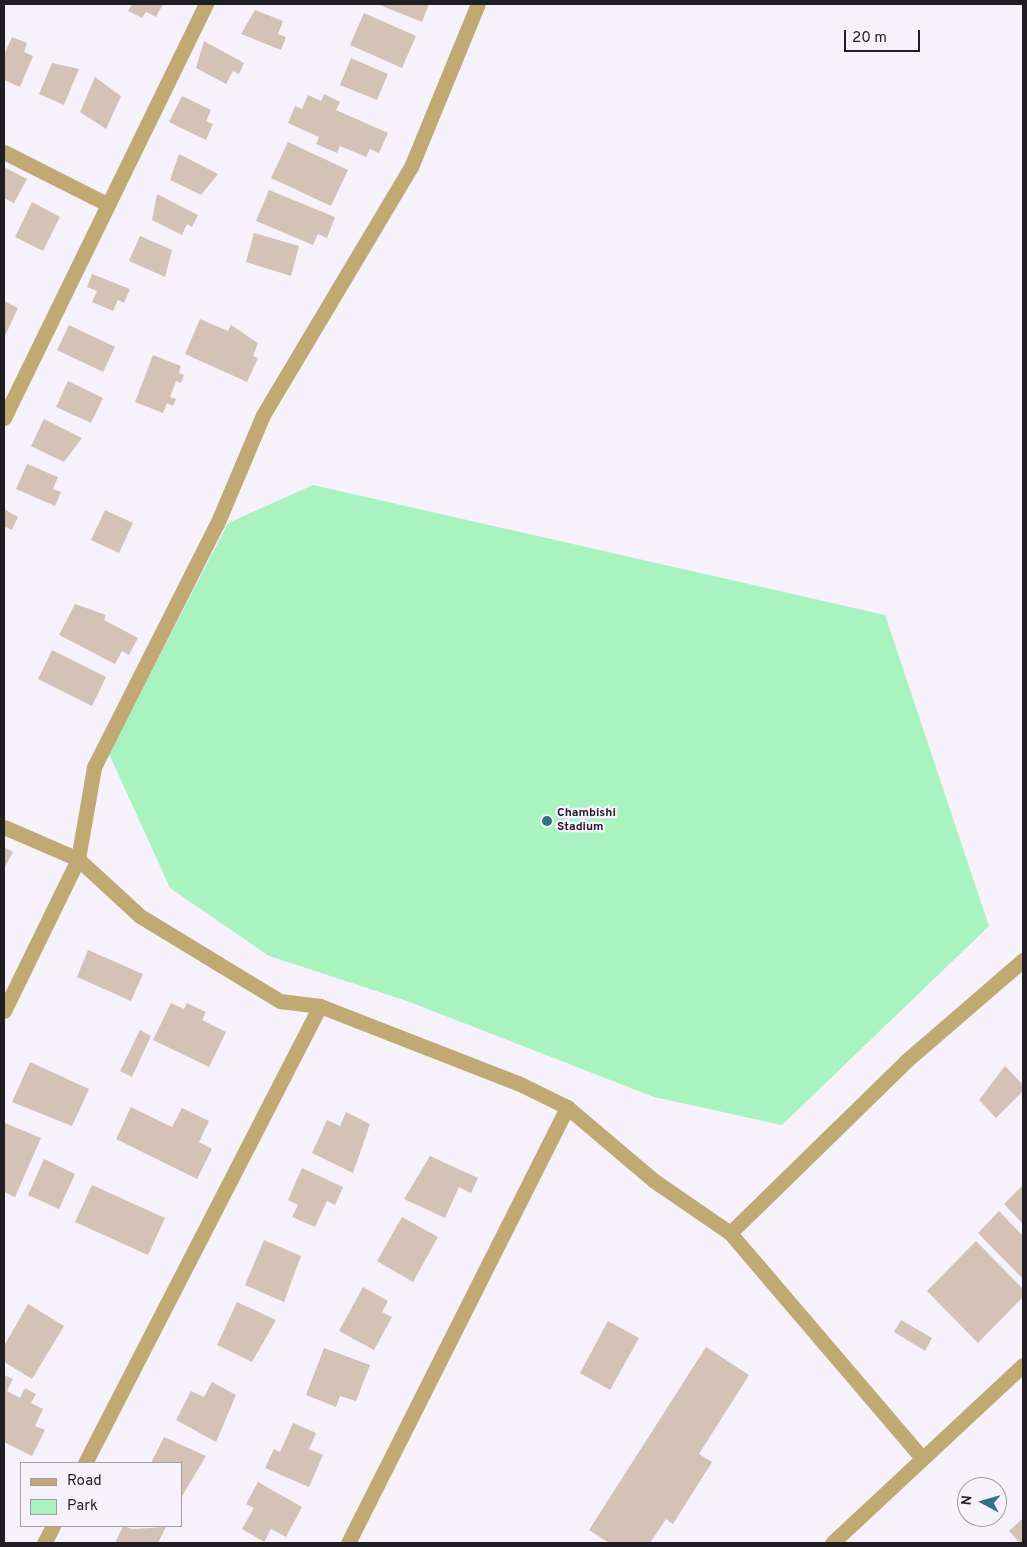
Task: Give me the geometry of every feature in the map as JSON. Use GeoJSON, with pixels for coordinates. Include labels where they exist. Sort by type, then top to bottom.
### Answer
{"type":"FeatureCollection","features":[{"type":"Feature","properties":{"kind":"street"},"geometry":{"type":"LineString","coordinates":[[4,418],[206,4]]}},
{"type":"Feature","properties":{"kind":"street"},"geometry":{"type":"LineString","coordinates":[[4,1011],[78,859],[94,766],[217,524],[263,415],[411,167],[478,4]]}},
{"type":"Feature","properties":{"kind":"street"},"geometry":{"type":"LineString","coordinates":[[4,152],[107,204]]}},
{"type":"Feature","properties":{"kind":"street"},"geometry":{"type":"LineString","coordinates":[[4,828],[78,859],[140,916],[224,970],[280,1001],[320,1006],[518,1083],[567,1107],[653,1180],[730,1233],[921,1457]]}},
{"type":"Feature","properties":{"kind":"street"},"geometry":{"type":"LineString","coordinates":[[730,1233],[906,1061],[1023,960]]}},
{"type":"Feature","properties":{"kind":"street"},"geometry":{"type":"LineString","coordinates":[[86,1462],[320,1006]]}},
{"type":"Feature","properties":{"kind":"street"},"geometry":{"type":"LineString","coordinates":[[348,1543],[567,1107]]}},
{"type":"Feature","properties":{"kind":"street"},"geometry":{"type":"LineString","coordinates":[[832,1543],[921,1457],[1023,1365]]}},
{"type":"Feature","properties":{"kind":"street"},"geometry":{"type":"LineString","coordinates":[[44,1543],[52,1527]]}},
{"type":"Feature","properties":{"kind":"green space","name":"Chambishi Stadium"},"geometry":{"type":"Polygon","coordinates":[[[313,485],[885,615],[989,926],[782,1125],[654,1097],[407,1001],[269,956],[170,888],[109,754],[228,523],[313,485]]]}},
{"type":"Feature","properties":{"kind":"building"},"geometry":{"type":"Polygon","coordinates":[[[132,4],[163,4],[156,17],[146,12],[142,18],[128,11],[132,4]]]}},
{"type":"Feature","properties":{"kind":"building"},"geometry":{"type":"Polygon","coordinates":[[[377,4],[429,4],[422,22],[377,4]]]}},
{"type":"Feature","properties":{"kind":"building"},"geometry":{"type":"Polygon","coordinates":[[[255,10],[283,21],[278,34],[286,37],[281,50],[241,34],[255,10]]]}},
{"type":"Feature","properties":{"kind":"building"},"geometry":{"type":"Polygon","coordinates":[[[364,13],[416,36],[402,68],[350,45],[364,13]]]}},
{"type":"Feature","properties":{"kind":"building"},"geometry":{"type":"Polygon","coordinates":[[[12,37],[27,43],[24,52],[33,56],[20,87],[4,80],[4,55],[12,37]]]}},
{"type":"Feature","properties":{"kind":"building"},"geometry":{"type":"Polygon","coordinates":[[[204,41],[244,63],[239,74],[233,71],[226,84],[196,68],[204,41]]]}},
{"type":"Feature","properties":{"kind":"building"},"geometry":{"type":"Polygon","coordinates":[[[351,58],[388,74],[377,100],[340,85],[351,58]]]}},
{"type":"Feature","properties":{"kind":"building"},"geometry":{"type":"Polygon","coordinates":[[[52,63],[79,69],[64,105],[39,94],[52,63]]]}},
{"type":"Feature","properties":{"kind":"building"},"geometry":{"type":"Polygon","coordinates":[[[95,77],[121,96],[106,129],[80,112],[95,77]]]}},
{"type":"Feature","properties":{"kind":"building"},"geometry":{"type":"Polygon","coordinates":[[[324,94],[340,102],[336,110],[388,133],[379,153],[370,149],[366,157],[340,146],[337,153],[316,144],[319,137],[288,123],[295,106],[302,109],[308,95],[321,101],[324,94]]]}},
{"type":"Feature","properties":{"kind":"building"},"geometry":{"type":"Polygon","coordinates":[[[182,96],[211,110],[206,121],[213,124],[206,140],[169,122],[182,96]]]}},
{"type":"Feature","properties":{"kind":"building"},"geometry":{"type":"Polygon","coordinates":[[[288,142],[348,170],[331,206],[271,178],[288,142]]]}},
{"type":"Feature","properties":{"kind":"building"},"geometry":{"type":"Polygon","coordinates":[[[179,154],[218,174],[201,195],[170,180],[179,154]]]}},
{"type":"Feature","properties":{"kind":"building"},"geometry":{"type":"Polygon","coordinates":[[[4,167],[27,179],[14,203],[4,198],[4,167]]]}},
{"type":"Feature","properties":{"kind":"building"},"geometry":{"type":"Polygon","coordinates":[[[269,190],[335,217],[327,238],[318,234],[313,245],[256,221],[269,190]]]}},
{"type":"Feature","properties":{"kind":"building"},"geometry":{"type":"Polygon","coordinates":[[[157,194],[198,215],[192,227],[187,224],[182,235],[152,220],[157,194]]]}},
{"type":"Feature","properties":{"kind":"building"},"geometry":{"type":"Polygon","coordinates":[[[32,202],[60,217],[43,251],[15,237],[32,202]]]}},
{"type":"Feature","properties":{"kind":"building"},"geometry":{"type":"Polygon","coordinates":[[[254,233],[299,246],[291,276],[246,262],[254,233]]]}},
{"type":"Feature","properties":{"kind":"building"},"geometry":{"type":"Polygon","coordinates":[[[140,236],[172,250],[165,277],[129,261],[140,236]]]}},
{"type":"Feature","properties":{"kind":"building"},"geometry":{"type":"Polygon","coordinates":[[[92,274],[130,289],[124,303],[118,300],[113,311],[92,302],[97,291],[87,287],[92,274]]]}},
{"type":"Feature","properties":{"kind":"building"},"geometry":{"type":"Polygon","coordinates":[[[4,301],[18,308],[4,338],[4,301]]]}},
{"type":"Feature","properties":{"kind":"building"},"geometry":{"type":"Polygon","coordinates":[[[200,319],[228,331],[231,325],[258,343],[253,356],[258,358],[247,382],[185,354],[200,319]]]}},
{"type":"Feature","properties":{"kind":"building"},"geometry":{"type":"Polygon","coordinates":[[[69,325],[115,347],[103,372],[57,350],[69,325]]]}},
{"type":"Feature","properties":{"kind":"building"},"geometry":{"type":"Polygon","coordinates":[[[153,355],[181,366],[179,373],[184,375],[181,383],[176,381],[170,397],[176,399],[173,406],[167,403],[163,413],[135,402],[153,355]]]}},
{"type":"Feature","properties":{"kind":"building"},"geometry":{"type":"Polygon","coordinates":[[[68,381],[103,398],[91,423],[56,407],[68,381]]]}},
{"type":"Feature","properties":{"kind":"building"},"geometry":{"type":"Polygon","coordinates":[[[44,419],[82,438],[64,462],[31,446],[44,419]]]}},
{"type":"Feature","properties":{"kind":"building"},"geometry":{"type":"Polygon","coordinates":[[[27,464],[58,477],[53,489],[61,492],[55,506],[16,489],[27,464]]]}},
{"type":"Feature","properties":{"kind":"building"},"geometry":{"type":"Polygon","coordinates":[[[4,509],[18,517],[12,530],[6,527],[4,530],[4,509]]]}},
{"type":"Feature","properties":{"kind":"building"},"geometry":{"type":"Polygon","coordinates":[[[105,510],[133,523],[119,553],[91,540],[105,510]]]}},
{"type":"Feature","properties":{"kind":"building"},"geometry":{"type":"Polygon","coordinates":[[[75,604],[106,615],[104,620],[138,638],[129,655],[122,651],[115,664],[59,635],[75,604]]]}},
{"type":"Feature","properties":{"kind":"building"},"geometry":{"type":"Polygon","coordinates":[[[52,650],[106,677],[92,706],[38,679],[52,650]]]}},
{"type":"Feature","properties":{"kind":"building"},"geometry":{"type":"Polygon","coordinates":[[[4,847],[13,852],[4,869],[4,847]]]}},
{"type":"Feature","properties":{"kind":"building"},"geometry":{"type":"Polygon","coordinates":[[[88,950],[143,974],[131,1001],[77,977],[88,950]]]}},
{"type":"Feature","properties":{"kind":"building"},"geometry":{"type":"Polygon","coordinates":[[[171,1003],[184,1009],[187,1003],[206,1012],[202,1020],[226,1032],[209,1067],[153,1040],[171,1003]]]}},
{"type":"Feature","properties":{"kind":"building"},"geometry":{"type":"Polygon","coordinates":[[[140,1030],[151,1036],[132,1077],[120,1071],[140,1030]]]}},
{"type":"Feature","properties":{"kind":"building"},"geometry":{"type":"Polygon","coordinates":[[[30,1062],[89,1089],[72,1126],[12,1102],[30,1062]]]}},
{"type":"Feature","properties":{"kind":"building"},"geometry":{"type":"Polygon","coordinates":[[[1005,1066],[1023,1085],[1023,1091],[996,1118],[979,1100],[1005,1066]]]}},
{"type":"Feature","properties":{"kind":"building"},"geometry":{"type":"Polygon","coordinates":[[[131,1107],[172,1127],[182,1108],[209,1121],[199,1142],[212,1149],[197,1179],[116,1139],[131,1107]]]}},
{"type":"Feature","properties":{"kind":"building"},"geometry":{"type":"Polygon","coordinates":[[[346,1112],[370,1124],[353,1173],[312,1153],[327,1120],[340,1126],[346,1112]]]}},
{"type":"Feature","properties":{"kind":"building"},"geometry":{"type":"Polygon","coordinates":[[[5,1123],[41,1138],[15,1197],[4,1192],[5,1123]]]}},
{"type":"Feature","properties":{"kind":"building"},"geometry":{"type":"Polygon","coordinates":[[[430,1156],[478,1178],[471,1193],[459,1187],[445,1218],[404,1199],[430,1156]]]}},
{"type":"Feature","properties":{"kind":"building"},"geometry":{"type":"Polygon","coordinates":[[[44,1159],[75,1174],[59,1209],[28,1195],[44,1159]]]}},
{"type":"Feature","properties":{"kind":"building"},"geometry":{"type":"Polygon","coordinates":[[[302,1168],[343,1187],[335,1205],[327,1201],[315,1227],[292,1217],[298,1205],[288,1200],[302,1168]]]}},
{"type":"Feature","properties":{"kind":"building"},"geometry":{"type":"Polygon","coordinates":[[[92,1185],[165,1218],[148,1255],[75,1222],[92,1185]]]}},
{"type":"Feature","properties":{"kind":"building"},"geometry":{"type":"Polygon","coordinates":[[[1023,1185],[1023,1224],[1004,1204],[1023,1185]]]}},
{"type":"Feature","properties":{"kind":"building"},"geometry":{"type":"Polygon","coordinates":[[[999,1211],[1023,1236],[1023,1279],[978,1233],[999,1211]]]}},
{"type":"Feature","properties":{"kind":"building"},"geometry":{"type":"Polygon","coordinates":[[[402,1217],[438,1237],[413,1282],[377,1261],[402,1217]]]}},
{"type":"Feature","properties":{"kind":"building"},"geometry":{"type":"Polygon","coordinates":[[[264,1240],[301,1256],[284,1302],[245,1285],[264,1240]]]}},
{"type":"Feature","properties":{"kind":"building"},"geometry":{"type":"Polygon","coordinates":[[[976,1241],[1023,1289],[1023,1297],[978,1343],[927,1291],[976,1241]]]}},
{"type":"Feature","properties":{"kind":"building"},"geometry":{"type":"Polygon","coordinates":[[[363,1287],[388,1301],[382,1312],[392,1317],[374,1350],[339,1331],[363,1287]]]}},
{"type":"Feature","properties":{"kind":"building"},"geometry":{"type":"Polygon","coordinates":[[[237,1302],[276,1320],[252,1362],[217,1345],[237,1302]]]}},
{"type":"Feature","properties":{"kind":"building"},"geometry":{"type":"Polygon","coordinates":[[[28,1304],[64,1326],[32,1379],[4,1362],[4,1346],[28,1304]]]}},
{"type":"Feature","properties":{"kind":"building"},"geometry":{"type":"Polygon","coordinates":[[[901,1320],[932,1338],[925,1351],[894,1332],[901,1320]]]}},
{"type":"Feature","properties":{"kind":"building"},"geometry":{"type":"Polygon","coordinates":[[[608,1321],[639,1338],[610,1390],[580,1373],[608,1321]]]}},
{"type":"Feature","properties":{"kind":"building"},"geometry":{"type":"Polygon","coordinates":[[[706,1347],[749,1375],[699,1454],[712,1462],[673,1524],[666,1519],[650,1543],[609,1543],[589,1530],[706,1347]]]}},
{"type":"Feature","properties":{"kind":"building"},"geometry":{"type":"Polygon","coordinates":[[[324,1348],[370,1365],[356,1401],[340,1396],[336,1407],[306,1395],[324,1348]]]}},
{"type":"Feature","properties":{"kind":"building"},"geometry":{"type":"Polygon","coordinates":[[[4,1375],[13,1379],[7,1391],[20,1398],[25,1388],[36,1394],[31,1403],[43,1409],[35,1426],[45,1430],[32,1456],[4,1442],[4,1375]]]}},
{"type":"Feature","properties":{"kind":"building"},"geometry":{"type":"Polygon","coordinates":[[[212,1382],[236,1395],[216,1442],[176,1420],[191,1391],[204,1397],[212,1382]]]}},
{"type":"Feature","properties":{"kind":"building"},"geometry":{"type":"Polygon","coordinates":[[[293,1423],[316,1433],[309,1449],[323,1455],[309,1487],[265,1468],[274,1449],[280,1452],[293,1423]]]}},
{"type":"Feature","properties":{"kind":"building"},"geometry":{"type":"Polygon","coordinates":[[[164,1437],[206,1456],[182,1496],[182,1462],[152,1462],[164,1437]]]}},
{"type":"Feature","properties":{"kind":"building"},"geometry":{"type":"Polygon","coordinates":[[[258,1482],[302,1507],[286,1537],[271,1529],[264,1542],[242,1529],[254,1508],[246,1504],[258,1482]]]}},
{"type":"Feature","properties":{"kind":"building"},"geometry":{"type":"Polygon","coordinates":[[[1023,1518],[1023,1543],[1020,1543],[1009,1531],[1023,1518]]]}},
{"type":"Feature","properties":{"kind":"building"},"geometry":{"type":"Polygon","coordinates":[[[123,1527],[133,1529],[166,1527],[158,1543],[115,1543],[123,1527]]]}},
{"type":"Feature","properties":{"kind":"place","name":"Chambishi Stadium"},"geometry":{"type":"Point","coordinates":[547,821]}}]}
